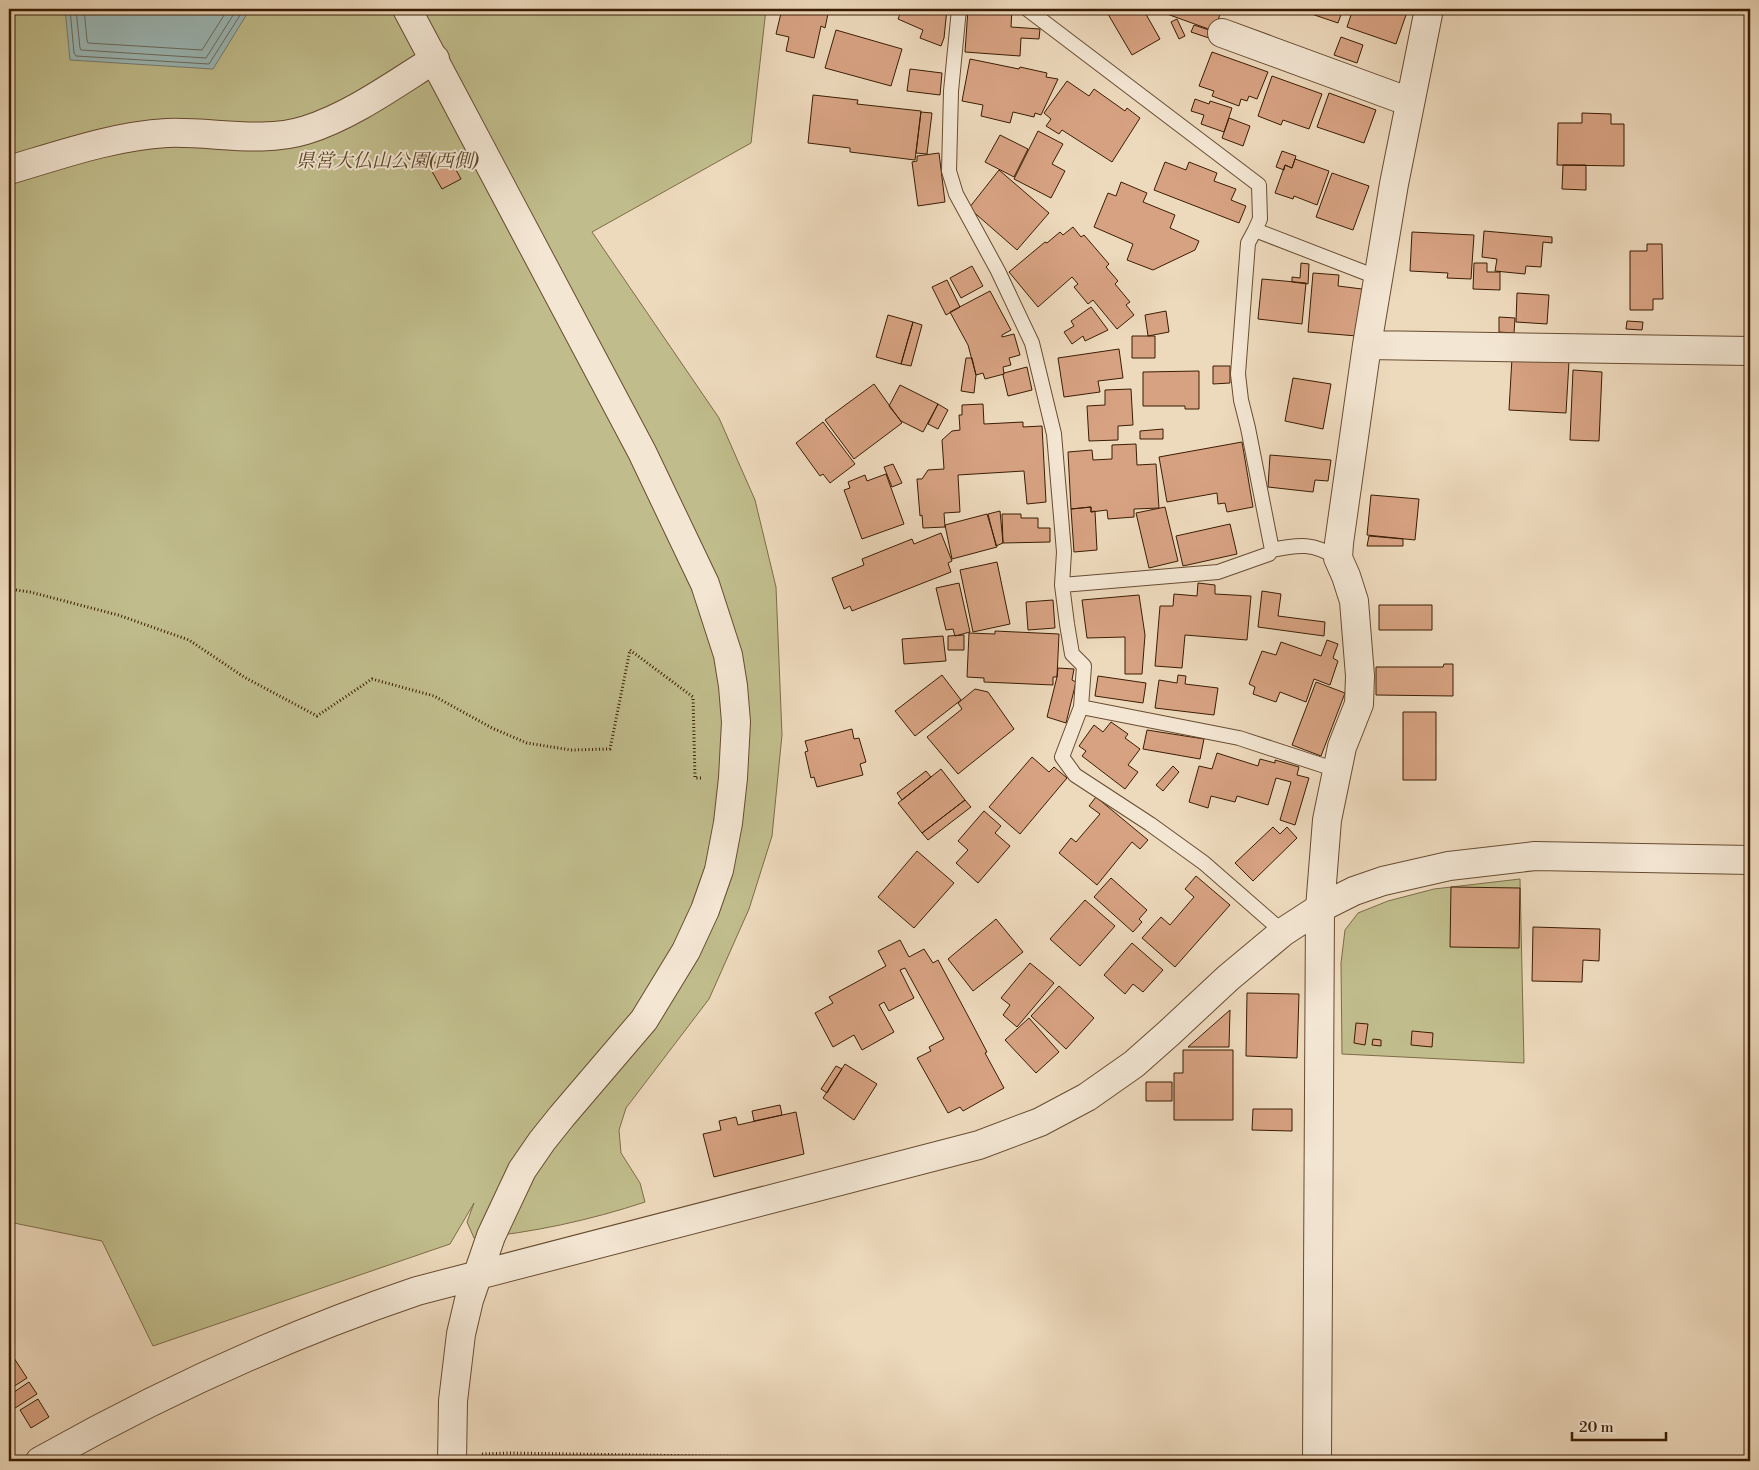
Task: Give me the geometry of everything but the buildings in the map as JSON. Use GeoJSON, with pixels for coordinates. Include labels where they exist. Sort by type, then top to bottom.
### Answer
{"type":"FeatureCollection","features":[{"type":"Feature","properties":{"kind":"street"},"geometry":{"type":"LineString","coordinates":[[407,9],[642,452],[705,584],[728,655],[736,722],[728,823],[718,870],[705,910],[686,951],[644,1020],[542,1141],[522,1170],[491,1236],[469,1300],[460,1334],[453,1401],[451,1460]]}},
{"type":"Feature","properties":{"kind":"street"},"geometry":{"type":"LineString","coordinates":[[1316,1461],[1320,908],[1327,820],[1342,747],[1358,704],[1360,676],[1354,601],[1338,558],[1379,278],[1410,102],[1429,9]]}},
{"type":"Feature","properties":{"kind":"street"},"geometry":{"type":"LineString","coordinates":[[1222,33],[1410,102]]}},
{"type":"Feature","properties":{"kind":"street"},"geometry":{"type":"LineString","coordinates":[[9,170],[104,143],[139,136],[195,133],[234,136],[262,135],[288,134],[307,130],[346,113],[435,59]]}},
{"type":"Feature","properties":{"kind":"street"},"geometry":{"type":"LineString","coordinates":[[1368,345],[1750,351]]}},
{"type":"Feature","properties":{"kind":"street"},"geometry":{"type":"LineString","coordinates":[[40,1461],[124,1415],[180,1388],[359,1310],[400,1296],[979,1145],[1040,1122],[1088,1097],[1134,1064],[1228,978],[1283,932],[1320,908],[1354,891],[1383,880],[1449,866],[1525,857],[1750,860]]}},
{"type":"Feature","properties":{"kind":"lane"},"geometry":{"type":"LineString","coordinates":[[959,9],[951,91],[949,171],[956,194],[998,271],[1032,343],[1054,434],[1064,552],[1062,585],[1067,624],[1072,654],[1084,666],[1081,707],[1062,757],[1074,775],[1150,824],[1204,863],[1283,932]]}},
{"type":"Feature","properties":{"kind":"lane"},"geometry":{"type":"LineString","coordinates":[[1027,9],[1259,185],[1260,219],[1248,243],[1238,374],[1240,400],[1248,428],[1272,550]]}},
{"type":"Feature","properties":{"kind":"lane"},"geometry":{"type":"LineString","coordinates":[[1255,230],[1379,278]]}},
{"type":"Feature","properties":{"kind":"lane"},"geometry":{"type":"LineString","coordinates":[[1062,585],[1218,572],[1269,554],[1272,550],[1292,546],[1307,546],[1323,550],[1338,558]]}},
{"type":"Feature","properties":{"kind":"lane"},"geometry":{"type":"LineString","coordinates":[[1081,707],[1239,738],[1337,770]]}},
{"type":"Feature","properties":{"kind":"path"},"geometry":{"type":"LineString","coordinates":[[9,589],[30,592],[118,615],[189,640],[244,677],[317,716],[372,679],[434,696],[492,728],[527,743],[570,750],[610,749],[630,650],[693,697],[695,778]]}},
{"type":"Feature","properties":{"kind":"path"},"geometry":{"type":"LineString","coordinates":[[451,1460],[508,1453],[1031,1461]]}},
{"type":"Feature","properties":{"kind":"green space","name":"県営大仏山公園(西側)"},"geometry":{"type":"Polygon","coordinates":[[[9,9],[766,9],[751,143],[592,232],[719,418],[755,500],[776,587],[782,735],[772,836],[749,909],[709,999],[626,1108],[619,1130],[621,1153],[640,1183],[645,1202],[604,1215],[561,1225],[474,1238],[467,1222],[474,1203],[450,1244],[153,1346],[102,1241],[9,1222],[9,9]]]}},
{"type":"Feature","properties":{"kind":"green space"},"geometry":{"type":"Polygon","coordinates":[[[1520,879],[1524,1063],[1342,1054],[1341,963],[1345,930],[1358,913],[1388,901],[1434,889],[1520,879]]]}},
{"type":"Feature","properties":{"kind":"water"},"geometry":{"type":"Polygon","coordinates":[[[65,9],[250,9],[213,69],[70,60],[65,9]]]}}]}
